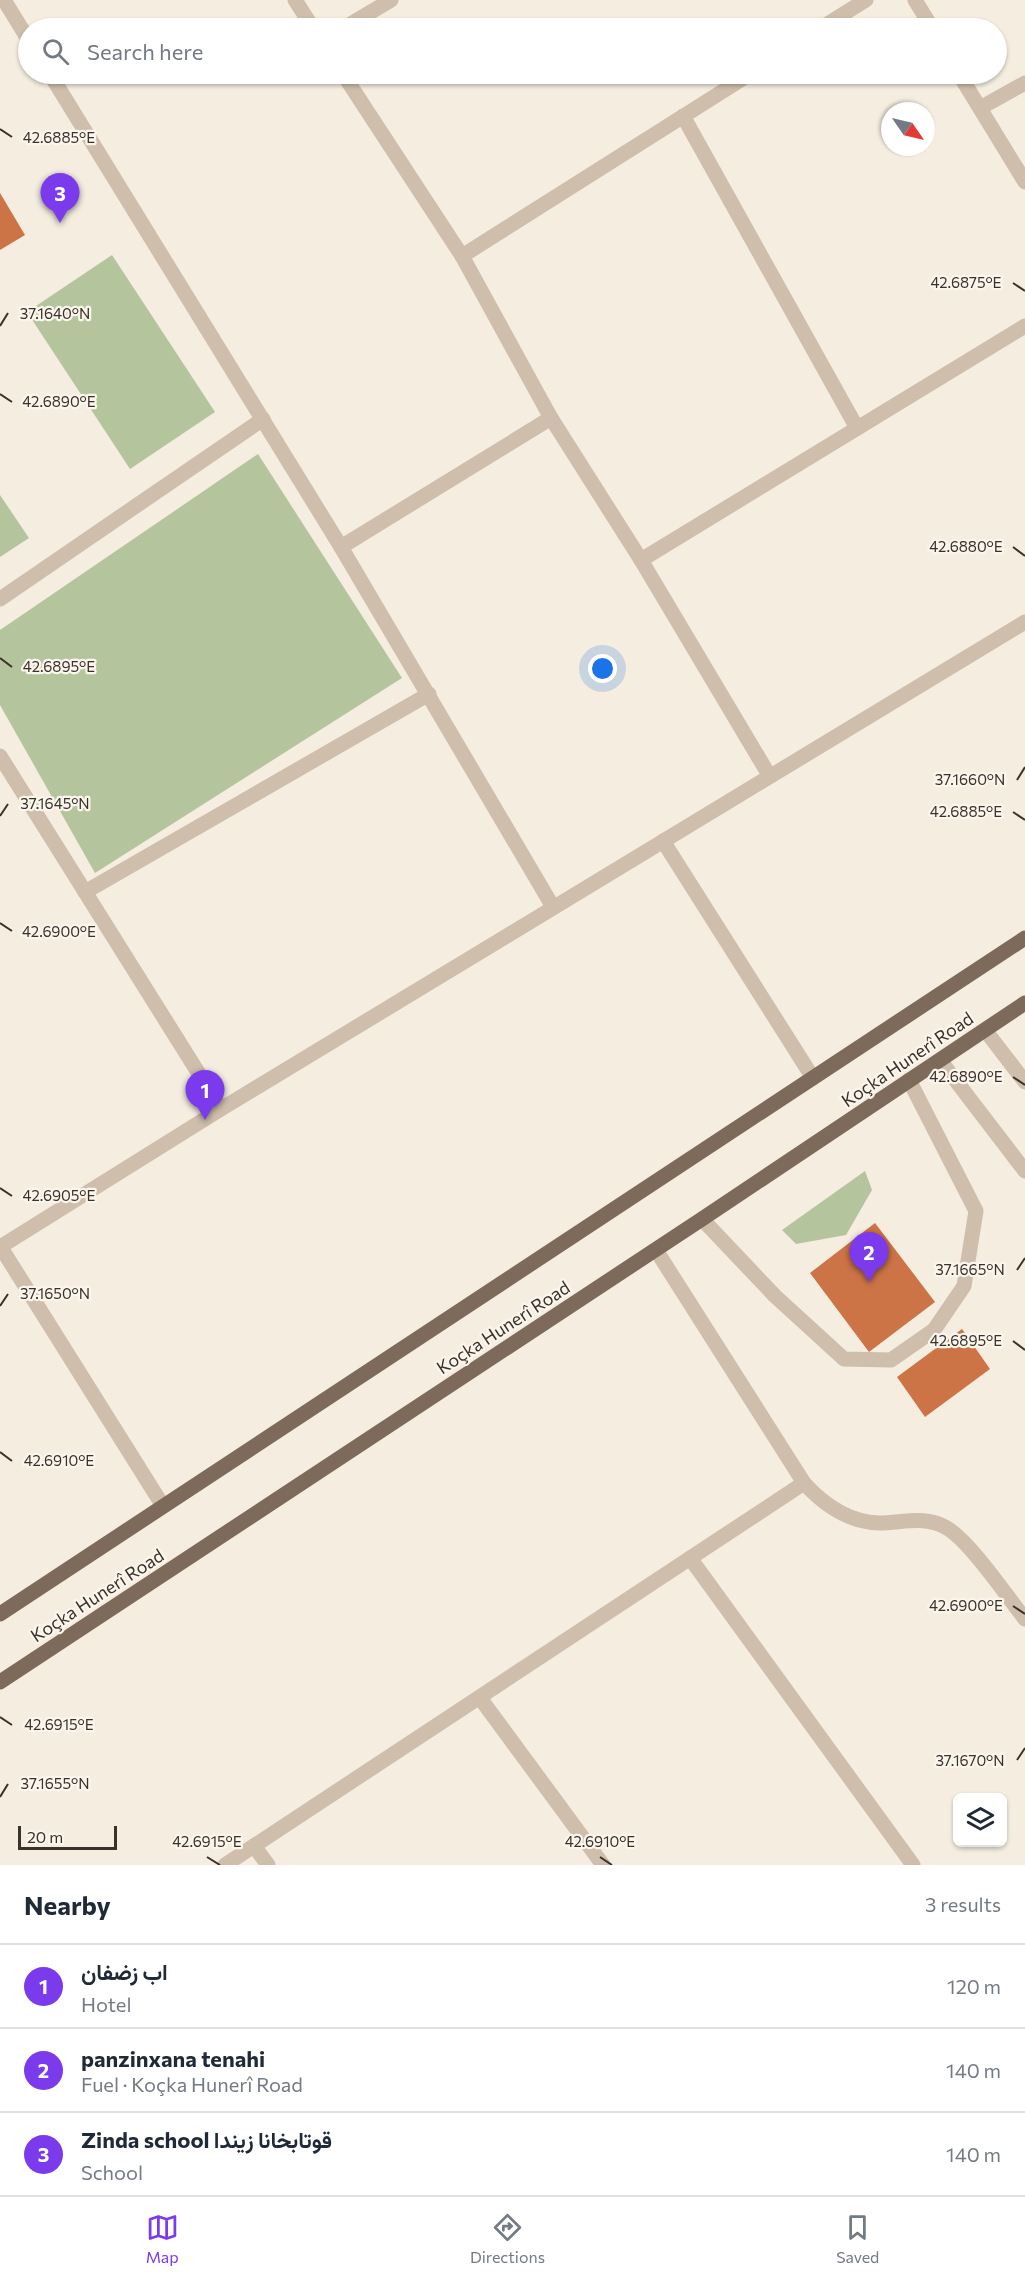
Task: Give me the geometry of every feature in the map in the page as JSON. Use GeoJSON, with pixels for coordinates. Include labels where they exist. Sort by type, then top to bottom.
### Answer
{"type":"FeatureCollection","features":[{"type":"Feature","properties":{"kind":"main road"},"geometry":{"type":"LineString","coordinates":[[2,1608],[163,1506],[1025,938]]}},
{"type":"Feature","properties":{"kind":"main road","name":"Koçka Hunerî Road"},"geometry":{"type":"LineString","coordinates":[[0,1682],[656,1250],[1025,1003]]}},
{"type":"Feature","properties":{"kind":"street"},"geometry":{"type":"LineString","coordinates":[[4,0],[18,23]]}},
{"type":"Feature","properties":{"kind":"street"},"geometry":{"type":"LineString","coordinates":[[295,0],[307,18]]}},
{"type":"Feature","properties":{"kind":"street"},"geometry":{"type":"LineString","coordinates":[[361,18],[391,0]]}},
{"type":"Feature","properties":{"kind":"street"},"geometry":{"type":"LineString","coordinates":[[837,18],[866,0]]}},
{"type":"Feature","properties":{"kind":"street"},"geometry":{"type":"LineString","coordinates":[[915,0],[926,18]]}},
{"type":"Feature","properties":{"kind":"street"},"geometry":{"type":"LineString","coordinates":[[980,108],[1025,83]]}},
{"type":"Feature","properties":{"kind":"street"},"geometry":{"type":"LineString","coordinates":[[56,84],[340,546],[553,907]]}},
{"type":"Feature","properties":{"kind":"street"},"geometry":{"type":"LineString","coordinates":[[350,84],[462,256],[551,418],[641,560],[770,776]]}},
{"type":"Feature","properties":{"kind":"street"},"geometry":{"type":"LineString","coordinates":[[462,256],[734,84]]}},
{"type":"Feature","properties":{"kind":"street"},"geometry":{"type":"LineString","coordinates":[[965,84],[1025,182]]}},
{"type":"Feature","properties":{"kind":"street"},"geometry":{"type":"LineString","coordinates":[[682,116],[857,428]]}},
{"type":"Feature","properties":{"kind":"street"},"geometry":{"type":"LineString","coordinates":[[641,560],[1025,326]]}},
{"type":"Feature","properties":{"kind":"street"},"geometry":{"type":"LineString","coordinates":[[340,546],[551,418]]}},
{"type":"Feature","properties":{"kind":"street"},"geometry":{"type":"LineString","coordinates":[[0,599],[263,420]]}},
{"type":"Feature","properties":{"kind":"street"},"geometry":{"type":"LineString","coordinates":[[163,1506],[0,1246],[221,1109],[1025,622]]}},
{"type":"Feature","properties":{"kind":"street"},"geometry":{"type":"LineString","coordinates":[[85,892],[429,694]]}},
{"type":"Feature","properties":{"kind":"street"},"geometry":{"type":"LineString","coordinates":[[1,758],[221,1109]]}},
{"type":"Feature","properties":{"kind":"street"},"geometry":{"type":"LineString","coordinates":[[663,841],[813,1077]]}},
{"type":"Feature","properties":{"kind":"street"},"geometry":{"type":"LineString","coordinates":[[985,1030],[1025,1082]]}},
{"type":"Feature","properties":{"kind":"street"},"geometry":{"type":"LineString","coordinates":[[940,1060],[1025,1172]]}},
{"type":"Feature","properties":{"kind":"street"},"geometry":{"type":"LineString","coordinates":[[702,1219],[776,1296],[843,1359],[891,1360],[934,1330],[964,1286],[976,1211],[909,1080]]}},
{"type":"Feature","properties":{"kind":"street"},"geometry":{"type":"LineString","coordinates":[[656,1250],[804,1483],[818,1498],[851,1518],[881,1523],[919,1519],[946,1528],[968,1547],[1025,1619]]}},
{"type":"Feature","properties":{"kind":"street"},"geometry":{"type":"LineString","coordinates":[[225,1865],[804,1483]]}},
{"type":"Feature","properties":{"kind":"street"},"geometry":{"type":"LineString","coordinates":[[690,1558],[913,1865]]}},
{"type":"Feature","properties":{"kind":"street"},"geometry":{"type":"LineString","coordinates":[[480,1698],[603,1865]]}},
{"type":"Feature","properties":{"kind":"street"},"geometry":{"type":"LineString","coordinates":[[254,1846],[268,1865]]}},
{"type":"Feature","properties":{"kind":"green space"},"geometry":{"type":"Polygon","coordinates":[[[112,255],[215,412],[130,469],[27,312],[112,255]]]}},
{"type":"Feature","properties":{"kind":"green space"},"geometry":{"type":"Polygon","coordinates":[[[258,454],[402,678],[95,873],[0,705],[0,630],[258,454]]]}},
{"type":"Feature","properties":{"kind":"green space"},"geometry":{"type":"Polygon","coordinates":[[[0,495],[29,538],[0,557],[0,495]]]}},
{"type":"Feature","properties":{"kind":"green space"},"geometry":{"type":"Polygon","coordinates":[[[865,1171],[872,1190],[846,1235],[796,1244],[782,1230],[865,1171]]]}},
{"type":"Feature","properties":{"kind":"building"},"geometry":{"type":"Polygon","coordinates":[[[0,193],[25,235],[0,250],[0,193]]]}},
{"type":"Feature","properties":{"kind":"building"},"geometry":{"type":"Polygon","coordinates":[[[875,1223],[935,1302],[869,1352],[810,1273],[875,1223]]]}},
{"type":"Feature","properties":{"kind":"building"},"geometry":{"type":"Polygon","coordinates":[[[962,1329],[990,1369],[925,1417],[897,1377],[962,1329]]]}},
{"type":"Feature","properties":{"kind":"place","name":"Zinda school قوتابخانا زیندا"},"geometry":{"type":"Point","coordinates":[60,223]}},
{"type":"Feature","properties":{"kind":"place","name":"اب زضفان"},"geometry":{"type":"Point","coordinates":[205,1120]}},
{"type":"Feature","properties":{"kind":"place","name":"panzinxana tenahi"},"geometry":{"type":"Point","coordinates":[869,1282]}}]}
